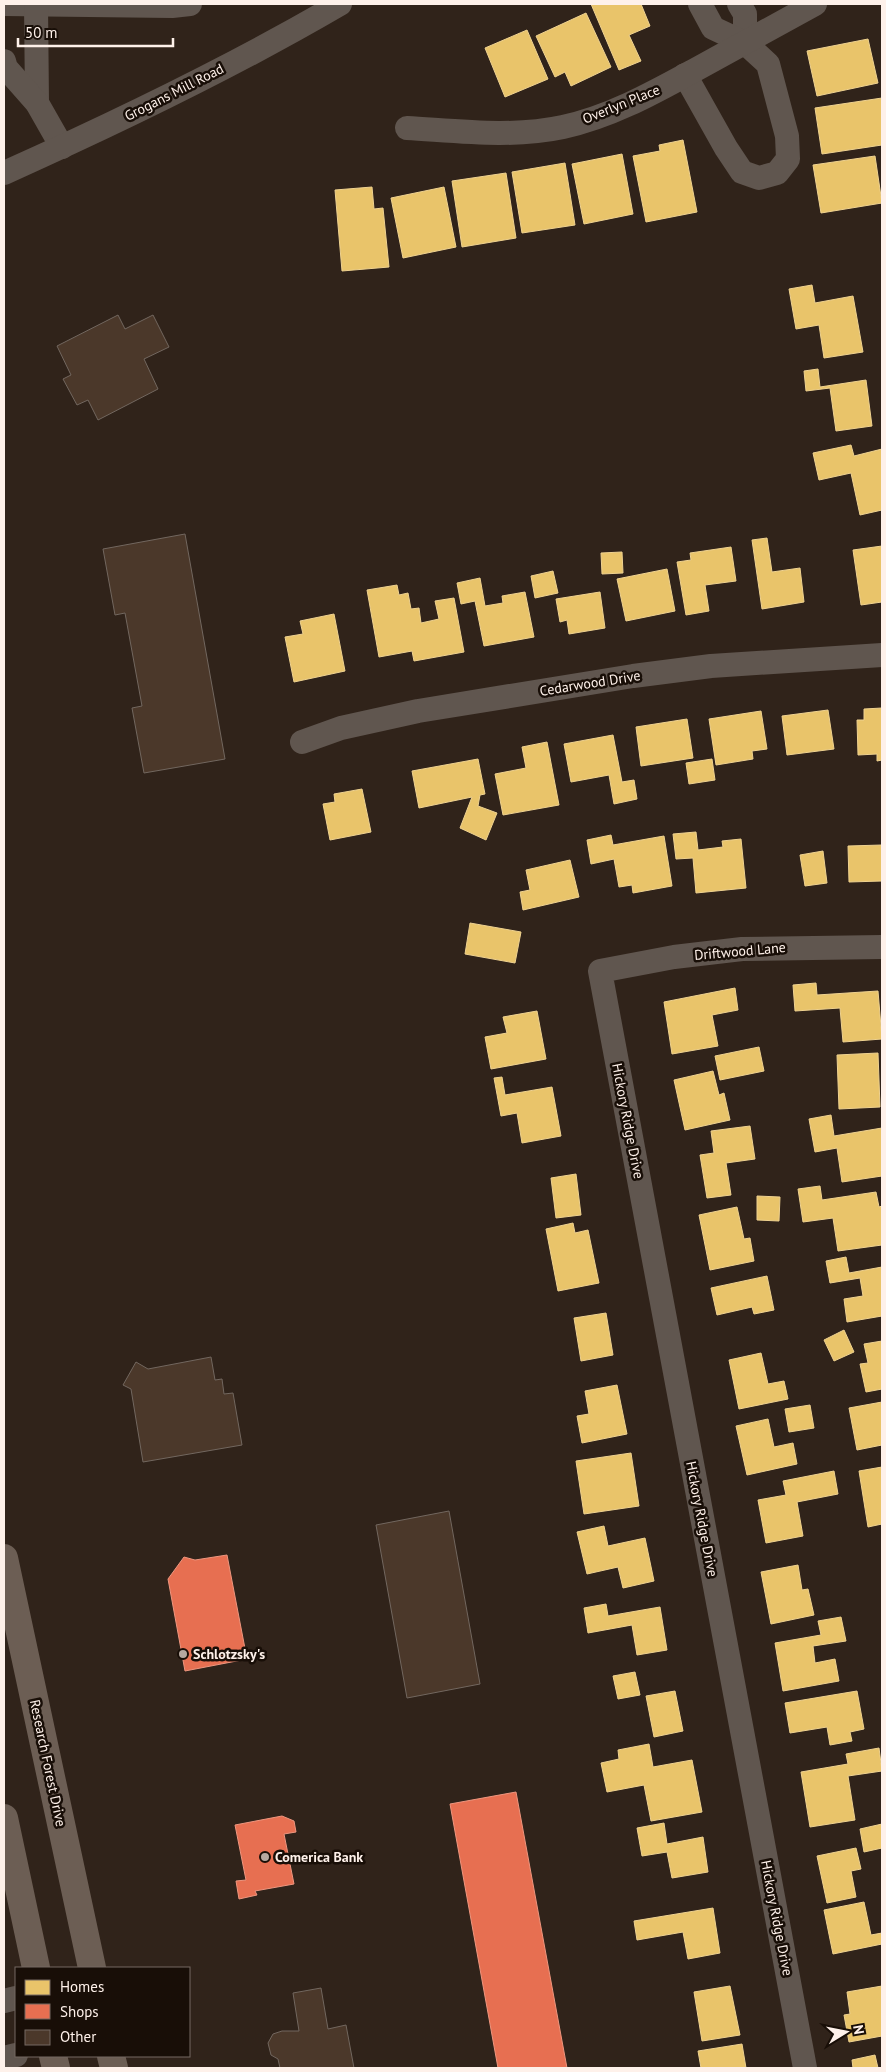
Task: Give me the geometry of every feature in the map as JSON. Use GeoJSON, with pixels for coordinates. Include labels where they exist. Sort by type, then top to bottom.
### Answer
{"type":"FeatureCollection","features":[{"type":"Feature","properties":{"kind":"main road","name":"Research Forest Drive"},"geometry":{"type":"LineString","coordinates":[[4,1558],[92,1967]]}},
{"type":"Feature","properties":{"kind":"main road"},"geometry":{"type":"LineString","coordinates":[[4,1818],[36,1967]]}},
{"type":"Feature","properties":{"kind":"street"},"geometry":{"type":"LineString","coordinates":[[4,4],[172,6],[190,4]]}},
{"type":"Feature","properties":{"kind":"street"},"geometry":{"type":"LineString","coordinates":[[36,4],[37,103]]}},
{"type":"Feature","properties":{"kind":"street","name":"Grogans Mill Road"},"geometry":{"type":"LineString","coordinates":[[4,173],[62,148],[177,92],[294,31],[340,4]]}},
{"type":"Feature","properties":{"kind":"street"},"geometry":{"type":"LineString","coordinates":[[685,75],[726,148],[742,172],[759,178],[777,173],[788,159],[787,136],[768,64],[745,43],[713,28],[700,4]]}},
{"type":"Feature","properties":{"kind":"street"},"geometry":{"type":"LineString","coordinates":[[739,4],[745,14],[745,43]]}},
{"type":"Feature","properties":{"kind":"street","name":"Overlyn Place"},"geometry":{"type":"LineString","coordinates":[[407,128],[489,133],[563,127],[601,115],[648,96],[815,4]]}},
{"type":"Feature","properties":{"kind":"street"},"geometry":{"type":"LineString","coordinates":[[4,61],[6,68],[37,103],[62,148]]}},
{"type":"Feature","properties":{"kind":"street","name":"Cedarwood Drive"},"geometry":{"type":"LineString","coordinates":[[302,742],[341,728],[418,711],[633,676],[711,666],[882,655]]}},
{"type":"Feature","properties":{"kind":"street","name":"Driftwood Lane"},"geometry":{"type":"LineString","coordinates":[[600,971],[674,957],[742,949],[882,947]]}},
{"type":"Feature","properties":{"kind":"street","name":"Hickory Ridge Drive"},"geometry":{"type":"LineString","coordinates":[[600,971],[805,2068]]}},
{"type":"Feature","properties":{"kind":"building: Homes"},"geometry":{"type":"Polygon","coordinates":[[[591,4],[641,4],[650,26],[629,35],[641,61],[619,70],[591,4]]]}},
{"type":"Feature","properties":{"kind":"building: Homes"},"geometry":{"type":"Polygon","coordinates":[[[586,13],[611,67],[571,86],[565,72],[555,77],[536,36],[586,13]]]}},
{"type":"Feature","properties":{"kind":"building: Homes"},"geometry":{"type":"Polygon","coordinates":[[[527,30],[548,79],[505,97],[485,48],[527,30]]]}},
{"type":"Feature","properties":{"kind":"building: Homes"},"geometry":{"type":"Polygon","coordinates":[[[868,39],[878,83],[817,96],[807,51],[868,39]]]}},
{"type":"Feature","properties":{"kind":"building: Homes"},"geometry":{"type":"Polygon","coordinates":[[[882,98],[882,145],[822,154],[815,108],[882,98]]]}},
{"type":"Feature","properties":{"kind":"building: Homes"},"geometry":{"type":"Polygon","coordinates":[[[683,140],[697,212],[646,222],[633,156],[660,151],[659,145],[683,140]]]}},
{"type":"Feature","properties":{"kind":"building: Homes"},"geometry":{"type":"Polygon","coordinates":[[[622,154],[633,214],[584,224],[572,164],[622,154]]]}},
{"type":"Feature","properties":{"kind":"building: Homes"},"geometry":{"type":"Polygon","coordinates":[[[875,156],[882,203],[821,213],[813,165],[875,156]]]}},
{"type":"Feature","properties":{"kind":"building: Homes"},"geometry":{"type":"Polygon","coordinates":[[[565,163],[575,225],[522,233],[512,172],[565,163]]]}},
{"type":"Feature","properties":{"kind":"building: Homes"},"geometry":{"type":"Polygon","coordinates":[[[506,173],[516,238],[462,247],[452,181],[506,173]]]}},
{"type":"Feature","properties":{"kind":"building: Homes"},"geometry":{"type":"Polygon","coordinates":[[[372,187],[374,209],[383,208],[389,267],[342,271],[335,190],[372,187]]]}},
{"type":"Feature","properties":{"kind":"building: Homes"},"geometry":{"type":"Polygon","coordinates":[[[444,187],[456,247],[403,258],[391,198],[444,187]]]}},
{"type":"Feature","properties":{"kind":"building: Homes"},"geometry":{"type":"Polygon","coordinates":[[[812,285],[815,303],[853,296],[863,352],[824,358],[819,325],[796,329],[789,289],[812,285]]]}},
{"type":"Feature","properties":{"kind":"building: Homes"},"geometry":{"type":"Polygon","coordinates":[[[818,369],[820,387],[866,380],[872,426],[836,431],[830,388],[806,391],[804,371],[818,369]]]}},
{"type":"Feature","properties":{"kind":"building: Homes"},"geometry":{"type":"Polygon","coordinates":[[[851,445],[854,456],[882,449],[882,510],[860,515],[851,473],[819,480],[813,453],[851,445]]]}},
{"type":"Feature","properties":{"kind":"building: Homes"},"geometry":{"type":"Polygon","coordinates":[[[767,538],[772,572],[800,568],[804,602],[762,609],[752,540],[767,538]]]}},
{"type":"Feature","properties":{"kind":"building: Homes"},"geometry":{"type":"Polygon","coordinates":[[[882,546],[882,602],[861,605],[853,550],[882,546]]]}},
{"type":"Feature","properties":{"kind":"building: Homes"},"geometry":{"type":"Polygon","coordinates":[[[731,547],[736,581],[705,585],[709,611],[686,615],[677,562],[691,560],[690,553],[731,547]]]}},
{"type":"Feature","properties":{"kind":"building: Homes"},"geometry":{"type":"Polygon","coordinates":[[[622,552],[623,573],[602,574],[601,553],[622,552]]]}},
{"type":"Feature","properties":{"kind":"building: Homes"},"geometry":{"type":"Polygon","coordinates":[[[667,569],[675,611],[626,621],[617,579],[667,569]]]}},
{"type":"Feature","properties":{"kind":"building: Homes"},"geometry":{"type":"Polygon","coordinates":[[[553,571],[558,593],[535,598],[531,576],[553,571]]]}},
{"type":"Feature","properties":{"kind":"building: Homes"},"geometry":{"type":"Polygon","coordinates":[[[480,578],[485,606],[503,603],[502,596],[525,592],[534,637],[484,646],[475,601],[461,604],[457,583],[480,578]]]}},
{"type":"Feature","properties":{"kind":"building: Homes"},"geometry":{"type":"Polygon","coordinates":[[[397,585],[399,595],[408,593],[411,609],[419,608],[421,623],[439,619],[435,601],[454,598],[464,652],[414,661],[412,651],[379,657],[367,590],[397,585]]]}},
{"type":"Feature","properties":{"kind":"building: Homes"},"geometry":{"type":"Polygon","coordinates":[[[600,592],[605,628],[569,634],[567,620],[560,622],[556,599],[600,592]]]}},
{"type":"Feature","properties":{"kind":"building: Homes"},"geometry":{"type":"Polygon","coordinates":[[[334,614],[345,671],[294,682],[285,637],[303,634],[300,621],[334,614]]]}},
{"type":"Feature","properties":{"kind":"building: Homes"},"geometry":{"type":"Polygon","coordinates":[[[882,708],[882,760],[877,761],[877,754],[858,755],[857,720],[864,720],[864,709],[882,708]]]}},
{"type":"Feature","properties":{"kind":"building: Homes"},"geometry":{"type":"Polygon","coordinates":[[[828,710],[834,749],[787,755],[782,716],[828,710]]]}},
{"type":"Feature","properties":{"kind":"building: Homes"},"geometry":{"type":"Polygon","coordinates":[[[761,711],[767,749],[752,751],[753,759],[716,765],[709,719],[761,711]]]}},
{"type":"Feature","properties":{"kind":"building: Homes"},"geometry":{"type":"Polygon","coordinates":[[[687,719],[693,758],[641,766],[636,727],[687,719]]]}},
{"type":"Feature","properties":{"kind":"building: Homes"},"geometry":{"type":"Polygon","coordinates":[[[613,735],[622,782],[634,780],[637,799],[614,804],[609,775],[571,782],[564,744],[613,735]]]}},
{"type":"Feature","properties":{"kind":"building: Homes"},"geometry":{"type":"Polygon","coordinates":[[[547,742],[559,805],[503,815],[495,774],[526,768],[522,747],[547,742]]]}},
{"type":"Feature","properties":{"kind":"building: Homes"},"geometry":{"type":"Polygon","coordinates":[[[478,759],[485,794],[480,795],[478,806],[497,813],[486,840],[460,828],[472,797],[419,808],[412,771],[478,759]]]}},
{"type":"Feature","properties":{"kind":"building: Homes"},"geometry":{"type":"Polygon","coordinates":[[[712,759],[715,780],[689,784],[686,763],[712,759]]]}},
{"type":"Feature","properties":{"kind":"building: Homes"},"geometry":{"type":"Polygon","coordinates":[[[362,789],[371,832],[330,840],[323,804],[335,802],[334,794],[362,789]]]}},
{"type":"Feature","properties":{"kind":"building: Homes"},"geometry":{"type":"Polygon","coordinates":[[[696,832],[698,850],[723,847],[722,841],[741,839],[746,888],[696,893],[693,858],[676,859],[673,834],[696,832]]]}},
{"type":"Feature","properties":{"kind":"building: Homes"},"geometry":{"type":"Polygon","coordinates":[[[611,835],[613,845],[664,836],[672,886],[633,893],[632,885],[619,887],[614,859],[591,864],[587,840],[611,835]]]}},
{"type":"Feature","properties":{"kind":"building: Homes"},"geometry":{"type":"Polygon","coordinates":[[[882,845],[882,881],[849,882],[848,846],[882,845]]]}},
{"type":"Feature","properties":{"kind":"building: Homes"},"geometry":{"type":"Polygon","coordinates":[[[823,851],[827,883],[805,886],[800,855],[823,851]]]}},
{"type":"Feature","properties":{"kind":"building: Homes"},"geometry":{"type":"Polygon","coordinates":[[[570,860],[579,897],[523,910],[520,892],[530,890],[526,870],[570,860]]]}},
{"type":"Feature","properties":{"kind":"building: Homes"},"geometry":{"type":"Polygon","coordinates":[[[470,923],[521,932],[515,963],[465,954],[470,923]]]}},
{"type":"Feature","properties":{"kind":"building: Homes"},"geometry":{"type":"Polygon","coordinates":[[[816,983],[817,995],[878,991],[882,1039],[843,1042],[840,1008],[795,1011],[793,985],[816,983]]]}},
{"type":"Feature","properties":{"kind":"building: Homes"},"geometry":{"type":"Polygon","coordinates":[[[735,988],[738,1010],[712,1015],[718,1046],[672,1054],[664,1002],[735,988]]]}},
{"type":"Feature","properties":{"kind":"building: Homes"},"geometry":{"type":"Polygon","coordinates":[[[537,1011],[546,1059],[491,1069],[485,1037],[507,1033],[503,1017],[537,1011]]]}},
{"type":"Feature","properties":{"kind":"building: Homes"},"geometry":{"type":"Polygon","coordinates":[[[759,1047],[764,1071],[720,1080],[715,1056],[759,1047]]]}},
{"type":"Feature","properties":{"kind":"building: Homes"},"geometry":{"type":"Polygon","coordinates":[[[878,1053],[880,1107],[839,1109],[837,1055],[878,1053]]]}},
{"type":"Feature","properties":{"kind":"building: Homes"},"geometry":{"type":"Polygon","coordinates":[[[713,1071],[719,1095],[724,1093],[730,1120],[685,1130],[674,1080],[713,1071]]]}},
{"type":"Feature","properties":{"kind":"building: Homes"},"geometry":{"type":"Polygon","coordinates":[[[502,1077],[505,1095],[552,1087],[561,1136],[522,1143],[517,1113],[501,1116],[494,1078],[502,1077]]]}},
{"type":"Feature","properties":{"kind":"building: Homes"},"geometry":{"type":"Polygon","coordinates":[[[831,1115],[834,1136],[882,1128],[882,1176],[842,1182],[837,1148],[815,1152],[809,1119],[831,1115]]]}},
{"type":"Feature","properties":{"kind":"building: Homes"},"geometry":{"type":"Polygon","coordinates":[[[750,1126],[755,1159],[726,1163],[731,1195],[707,1198],[700,1155],[714,1153],[711,1131],[750,1126]]]}},
{"type":"Feature","properties":{"kind":"building: Homes"},"geometry":{"type":"Polygon","coordinates":[[[576,1174],[581,1215],[556,1218],[551,1178],[576,1174]]]}},
{"type":"Feature","properties":{"kind":"building: Homes"},"geometry":{"type":"Polygon","coordinates":[[[820,1186],[822,1200],[876,1192],[879,1207],[882,1206],[882,1245],[838,1251],[833,1218],[803,1222],[798,1189],[820,1186]]]}},
{"type":"Feature","properties":{"kind":"building: Homes"},"geometry":{"type":"Polygon","coordinates":[[[757,1196],[780,1197],[779,1221],[757,1220],[757,1196]]]}},
{"type":"Feature","properties":{"kind":"building: Homes"},"geometry":{"type":"Polygon","coordinates":[[[737,1207],[744,1239],[750,1238],[754,1261],[710,1270],[699,1215],[737,1207]]]}},
{"type":"Feature","properties":{"kind":"building: Homes"},"geometry":{"type":"Polygon","coordinates":[[[573,1223],[575,1233],[588,1230],[599,1283],[558,1291],[546,1229],[573,1223]]]}},
{"type":"Feature","properties":{"kind":"building: Homes"},"geometry":{"type":"Polygon","coordinates":[[[846,1257],[849,1273],[882,1267],[882,1316],[847,1322],[844,1299],[863,1296],[860,1278],[830,1283],[826,1261],[846,1257]]]}},
{"type":"Feature","properties":{"kind":"building: Homes"},"geometry":{"type":"Polygon","coordinates":[[[767,1276],[774,1310],[754,1314],[752,1307],[717,1315],[711,1288],[767,1276]]]}},
{"type":"Feature","properties":{"kind":"building: Homes"},"geometry":{"type":"Polygon","coordinates":[[[606,1313],[613,1355],[581,1361],[574,1318],[606,1313]]]}},
{"type":"Feature","properties":{"kind":"building: Homes"},"geometry":{"type":"Polygon","coordinates":[[[844,1330],[854,1352],[834,1361],[824,1340],[844,1330]]]}},
{"type":"Feature","properties":{"kind":"building: Homes"},"geometry":{"type":"Polygon","coordinates":[[[882,1341],[882,1389],[866,1392],[860,1364],[868,1363],[864,1344],[882,1341]]]}},
{"type":"Feature","properties":{"kind":"building: Homes"},"geometry":{"type":"Polygon","coordinates":[[[761,1353],[768,1384],[784,1381],[788,1399],[739,1409],[729,1360],[761,1353]]]}},
{"type":"Feature","properties":{"kind":"building: Homes"},"geometry":{"type":"Polygon","coordinates":[[[617,1385],[627,1434],[582,1443],[577,1416],[589,1414],[585,1391],[617,1385]]]}},
{"type":"Feature","properties":{"kind":"building: Homes"},"geometry":{"type":"Polygon","coordinates":[[[882,1402],[882,1445],[857,1450],[849,1408],[882,1402]]]}},
{"type":"Feature","properties":{"kind":"building: Homes"},"geometry":{"type":"Polygon","coordinates":[[[810,1405],[814,1428],[789,1432],[785,1409],[810,1405]]]}},
{"type":"Feature","properties":{"kind":"building: Homes"},"geometry":{"type":"Polygon","coordinates":[[[768,1419],[774,1447],[793,1443],[797,1464],[747,1475],[736,1426],[768,1419]]]}},
{"type":"Feature","properties":{"kind":"building: Homes"},"geometry":{"type":"Polygon","coordinates":[[[631,1453],[639,1506],[584,1514],[576,1461],[631,1453]]]}},
{"type":"Feature","properties":{"kind":"building: Homes"},"geometry":{"type":"Polygon","coordinates":[[[882,1467],[882,1524],[868,1527],[859,1471],[882,1467]]]}},
{"type":"Feature","properties":{"kind":"building: Homes"},"geometry":{"type":"Polygon","coordinates":[[[834,1471],[838,1494],[797,1502],[803,1536],[766,1543],[758,1500],[786,1495],[783,1481],[834,1471]]]}},
{"type":"Feature","properties":{"kind":"building: Homes"},"geometry":{"type":"Polygon","coordinates":[[[604,1526],[608,1546],[645,1538],[654,1581],[623,1588],[618,1567],[587,1574],[577,1532],[604,1526]]]}},
{"type":"Feature","properties":{"kind":"building: Homes"},"geometry":{"type":"Polygon","coordinates":[[[798,1565],[802,1590],[808,1589],[814,1615],[771,1624],[761,1572],[798,1565]]]}},
{"type":"Feature","properties":{"kind":"building: Homes"},"geometry":{"type":"Polygon","coordinates":[[[606,1604],[608,1616],[660,1607],[667,1650],[637,1655],[632,1625],[588,1633],[584,1608],[606,1604]]]}},
{"type":"Feature","properties":{"kind":"building: Homes"},"geometry":{"type":"Polygon","coordinates":[[[841,1617],[846,1641],[813,1646],[815,1663],[835,1659],[839,1681],[783,1691],[775,1643],[821,1635],[818,1621],[841,1617]]]}},
{"type":"Feature","properties":{"kind":"building: Homes"},"geometry":{"type":"Polygon","coordinates":[[[635,1672],[640,1695],[618,1699],[613,1676],[635,1672]]]}},
{"type":"Feature","properties":{"kind":"building: Homes"},"geometry":{"type":"Polygon","coordinates":[[[675,1691],[683,1731],[654,1737],[646,1696],[675,1691]]]}},
{"type":"Feature","properties":{"kind":"building: Homes"},"geometry":{"type":"Polygon","coordinates":[[[857,1691],[864,1729],[850,1732],[852,1741],[830,1745],[827,1727],[790,1733],[785,1703],[857,1691]]]}},
{"type":"Feature","properties":{"kind":"building: Homes"},"geometry":{"type":"Polygon","coordinates":[[[649,1744],[653,1767],[692,1760],[702,1812],[651,1821],[644,1785],[607,1792],[601,1763],[619,1759],[618,1750],[649,1744]]]}},
{"type":"Feature","properties":{"kind":"building: Homes"},"geometry":{"type":"Polygon","coordinates":[[[879,1748],[882,1771],[848,1776],[855,1820],[810,1827],[801,1772],[848,1764],[846,1754],[879,1748]]]}},
{"type":"Feature","properties":{"kind":"building: Homes"},"geometry":{"type":"Polygon","coordinates":[[[664,1823],[667,1844],[703,1837],[708,1872],[672,1878],[667,1852],[642,1856],[637,1828],[664,1823]]]}},
{"type":"Feature","properties":{"kind":"building: Homes"},"geometry":{"type":"Polygon","coordinates":[[[882,1824],[882,1848],[864,1852],[860,1829],[882,1824]]]}},
{"type":"Feature","properties":{"kind":"building: Homes"},"geometry":{"type":"Polygon","coordinates":[[[856,1848],[861,1869],[851,1871],[856,1897],[827,1903],[817,1856],[856,1848]]]}},
{"type":"Feature","properties":{"kind":"building: Homes"},"geometry":{"type":"Polygon","coordinates":[[[864,1902],[871,1935],[882,1933],[882,1944],[833,1954],[824,1910],[864,1902]]]}},
{"type":"Feature","properties":{"kind":"building: Homes"},"geometry":{"type":"Polygon","coordinates":[[[713,1908],[720,1953],[688,1959],[683,1932],[637,1940],[634,1921],[713,1908]]]}},
{"type":"Feature","properties":{"kind":"building: Homes"},"geometry":{"type":"Polygon","coordinates":[[[730,1986],[740,2035],[702,2041],[694,1992],[730,1986]]]}},
{"type":"Feature","properties":{"kind":"building: Homes"},"geometry":{"type":"Polygon","coordinates":[[[882,1986],[882,2036],[849,2042],[844,2015],[850,2014],[847,1992],[882,1986]]]}},
{"type":"Feature","properties":{"kind":"building: Homes"},"geometry":{"type":"Polygon","coordinates":[[[742,2044],[746,2068],[701,2068],[698,2051],[742,2044]]]}},
{"type":"Feature","properties":{"kind":"building: Homes"},"geometry":{"type":"Polygon","coordinates":[[[875,2055],[878,2068],[853,2068],[852,2060],[875,2055]]]}},
{"type":"Feature","properties":{"kind":"building: Shops"},"geometry":{"type":"Polygon","coordinates":[[[227,1555],[247,1659],[185,1671],[168,1579],[184,1557],[195,1560],[227,1555]]]}},
{"type":"Feature","properties":{"kind":"building: Shops"},"geometry":{"type":"Polygon","coordinates":[[[516,1792],[567,2068],[498,2068],[450,1804],[516,1792]]]}},
{"type":"Feature","properties":{"kind":"building: Shops","name":"Comerica Bank"},"geometry":{"type":"Polygon","coordinates":[[[282,1816],[294,1821],[296,1832],[284,1834],[294,1884],[255,1891],[257,1895],[239,1899],[236,1881],[246,1880],[235,1825],[282,1816]]]}},
{"type":"Feature","properties":{"kind":"building: Other"},"geometry":{"type":"Polygon","coordinates":[[[118,315],[125,329],[153,315],[169,347],[144,359],[158,389],[98,420],[88,400],[77,405],[63,379],[71,375],[57,346],[118,315]]]}},
{"type":"Feature","properties":{"kind":"building: Other"},"geometry":{"type":"Polygon","coordinates":[[[185,534],[225,759],[144,773],[132,708],[142,706],[125,613],[115,615],[103,549],[185,534]]]}},
{"type":"Feature","properties":{"kind":"building: Other"},"geometry":{"type":"Polygon","coordinates":[[[211,1357],[215,1380],[222,1379],[224,1394],[233,1393],[242,1445],[143,1462],[131,1389],[123,1385],[136,1362],[148,1369],[211,1357]]]}},
{"type":"Feature","properties":{"kind":"building: Other"},"geometry":{"type":"Polygon","coordinates":[[[449,1511],[480,1684],[407,1698],[376,1525],[449,1511]]]}},
{"type":"Feature","properties":{"kind":"building: Other"},"geometry":{"type":"Polygon","coordinates":[[[321,1988],[328,2029],[346,2025],[354,2068],[280,2068],[278,2059],[271,2055],[268,2043],[273,2034],[282,2031],[299,2031],[293,1993],[321,1988]]]}},
{"type":"Feature","properties":{"kind":"place","name":"Schlotzsky's"},"geometry":{"type":"Point","coordinates":[183,1654]}},
{"type":"Feature","properties":{"kind":"place","name":"Comerica Bank"},"geometry":{"type":"Point","coordinates":[265,1857]}}]}
